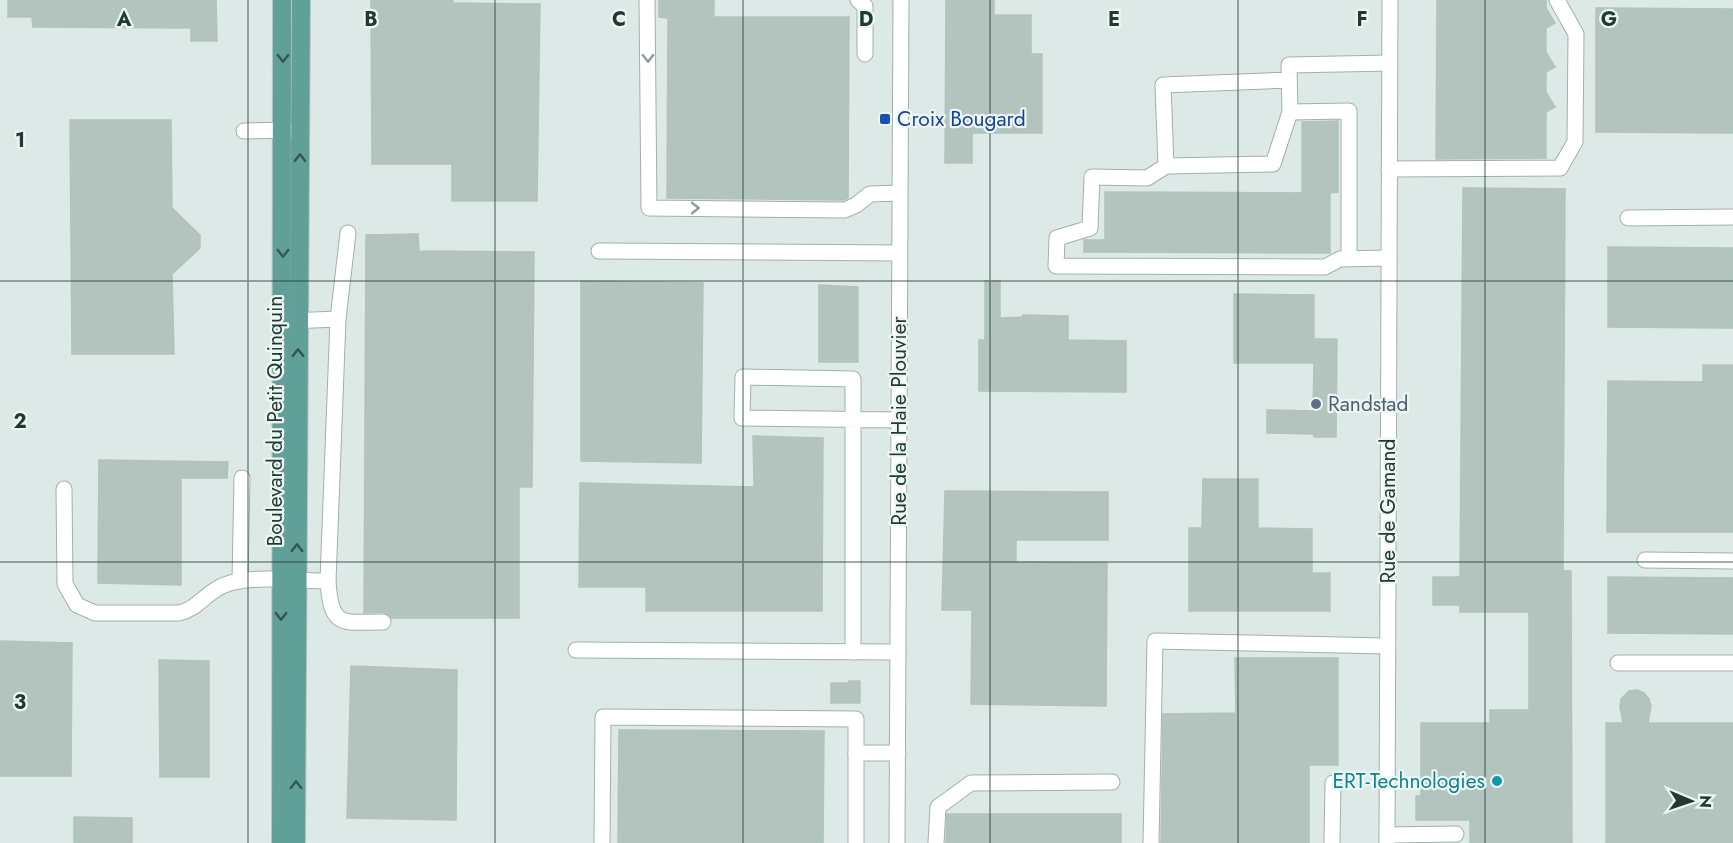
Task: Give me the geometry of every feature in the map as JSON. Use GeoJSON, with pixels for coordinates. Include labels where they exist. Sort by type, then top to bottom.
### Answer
{"type":"FeatureCollection","features":[{"type":"Feature","properties":{"kind":"main road","name":"Boulevard du Petit Quinquin"},"geometry":{"type":"LineString","coordinates":[[282,0],[291,130]]}},
{"type":"Feature","properties":{"kind":"main road","name":"Boulevard du Petit Quinquin"},"geometry":{"type":"LineString","coordinates":[[281,843],[289,580],[291,130],[301,0]]}},
{"type":"Feature","properties":{"kind":"main road","name":"Boulevard du Petit Quinquin"},"geometry":{"type":"LineString","coordinates":[[289,580],[296,843]]}},
{"type":"Feature","properties":{"kind":"street"},"geometry":{"type":"LineString","coordinates":[[647,0],[649,208],[844,210],[856,205],[870,194],[899,193]]}},
{"type":"Feature","properties":{"kind":"street"},"geometry":{"type":"LineString","coordinates":[[858,0],[865,6],[865,54]]}},
{"type":"Feature","properties":{"kind":"street","name":"Rue de la Haie Plouvier"},"geometry":{"type":"LineString","coordinates":[[897,843],[901,0]]}},
{"type":"Feature","properties":{"kind":"street","name":"Rue de Gamand"},"geometry":{"type":"LineString","coordinates":[[1387,839],[1390,0]]}},
{"type":"Feature","properties":{"kind":"street"},"geometry":{"type":"LineString","coordinates":[[1389,169],[1560,168],[1575,142],[1576,34],[1557,0]]}},
{"type":"Feature","properties":{"kind":"street"},"geometry":{"type":"LineString","coordinates":[[1389,63],[1289,65],[1290,112],[1273,164],[1166,165],[1147,178],[1092,177],[1090,228],[1057,238],[1056,266],[1324,267],[1340,259],[1389,258]]}},
{"type":"Feature","properties":{"kind":"street"},"geometry":{"type":"LineString","coordinates":[[1166,165],[1163,85],[1289,80]]}},
{"type":"Feature","properties":{"kind":"street"},"geometry":{"type":"LineString","coordinates":[[1290,112],[1348,111],[1349,258]]}},
{"type":"Feature","properties":{"kind":"street"},"geometry":{"type":"LineString","coordinates":[[244,131],[291,130]]}},
{"type":"Feature","properties":{"kind":"street"},"geometry":{"type":"LineString","coordinates":[[1628,218],[1733,217]]}},
{"type":"Feature","properties":{"kind":"street"},"geometry":{"type":"LineString","coordinates":[[348,233],[338,319],[328,581],[330,604],[334,615],[344,622],[383,622]]}},
{"type":"Feature","properties":{"kind":"street"},"geometry":{"type":"LineString","coordinates":[[598,251],[899,254]]}},
{"type":"Feature","properties":{"kind":"street"},"geometry":{"type":"LineString","coordinates":[[290,321],[338,319]]}},
{"type":"Feature","properties":{"kind":"street"},"geometry":{"type":"LineString","coordinates":[[853,652],[853,420],[853,379],[743,376],[742,418],[853,420],[899,420]]}},
{"type":"Feature","properties":{"kind":"street"},"geometry":{"type":"LineString","coordinates":[[240,581],[242,478]]}},
{"type":"Feature","properties":{"kind":"street"},"geometry":{"type":"LineString","coordinates":[[64,489],[65,584],[77,605],[95,613],[179,613],[190,610],[223,585],[240,581],[328,581]]}},
{"type":"Feature","properties":{"kind":"street"},"geometry":{"type":"LineString","coordinates":[[1646,560],[1733,561]]}},
{"type":"Feature","properties":{"kind":"street"},"geometry":{"type":"LineString","coordinates":[[1151,843],[1155,640],[1387,646]]}},
{"type":"Feature","properties":{"kind":"street"},"geometry":{"type":"LineString","coordinates":[[576,650],[898,652]]}},
{"type":"Feature","properties":{"kind":"street"},"geometry":{"type":"LineString","coordinates":[[1618,663],[1733,663]]}},
{"type":"Feature","properties":{"kind":"street"},"geometry":{"type":"LineString","coordinates":[[602,843],[603,717],[856,719],[856,843]]}},
{"type":"Feature","properties":{"kind":"street"},"geometry":{"type":"LineString","coordinates":[[856,753],[898,753]]}},
{"type":"Feature","properties":{"kind":"street"},"geometry":{"type":"LineString","coordinates":[[936,843],[938,807],[971,783],[1112,782]]}},
{"type":"Feature","properties":{"kind":"street"},"geometry":{"type":"LineString","coordinates":[[1332,843],[1333,783]]}},
{"type":"Feature","properties":{"kind":"street"},"geometry":{"type":"LineString","coordinates":[[1387,839],[1456,834]]}},
{"type":"Feature","properties":{"kind":"building"},"geometry":{"type":"Polygon","coordinates":[[[8,0],[216,0],[217,41],[191,41],[191,28],[33,27],[32,17],[8,17],[8,0]]]}},
{"type":"Feature","properties":{"kind":"building"},"geometry":{"type":"Polygon","coordinates":[[[371,0],[453,0],[453,3],[540,4],[537,201],[452,201],[452,164],[372,164],[371,0]]]}},
{"type":"Feature","properties":{"kind":"building"},"geometry":{"type":"Polygon","coordinates":[[[659,0],[714,0],[714,17],[849,17],[848,198],[843,200],[667,198],[668,18],[659,17],[659,0]]]}},
{"type":"Feature","properties":{"kind":"building"},"geometry":{"type":"Polygon","coordinates":[[[946,0],[994,0],[994,15],[1031,15],[1031,54],[1042,54],[1042,133],[972,133],[972,163],[945,163],[946,0]]]}},
{"type":"Feature","properties":{"kind":"building"},"geometry":{"type":"Polygon","coordinates":[[[1437,0],[1546,0],[1546,8],[1555,23],[1546,28],[1546,52],[1555,67],[1546,72],[1546,92],[1555,107],[1546,112],[1546,158],[1436,159],[1437,0]]]}},
{"type":"Feature","properties":{"kind":"building"},"geometry":{"type":"Polygon","coordinates":[[[1596,8],[1733,9],[1733,133],[1596,132],[1596,8]]]}},
{"type":"Feature","properties":{"kind":"building"},"geometry":{"type":"Polygon","coordinates":[[[70,120],[171,120],[172,208],[200,235],[200,248],[172,274],[174,354],[72,354],[70,120]]]}},
{"type":"Feature","properties":{"kind":"building"},"geometry":{"type":"Polygon","coordinates":[[[1338,121],[1338,192],[1330,193],[1330,253],[1084,252],[1084,240],[1105,240],[1105,192],[1302,193],[1302,122],[1338,121]]]}},
{"type":"Feature","properties":{"kind":"building"},"geometry":{"type":"Polygon","coordinates":[[[1463,188],[1565,189],[1563,571],[1571,571],[1572,843],[1470,843],[1470,820],[1416,820],[1416,796],[1421,796],[1421,723],[1490,723],[1490,710],[1529,710],[1529,612],[1460,612],[1460,605],[1433,605],[1433,577],[1460,577],[1463,188]]]}},
{"type":"Feature","properties":{"kind":"building"},"geometry":{"type":"Polygon","coordinates":[[[418,234],[419,251],[534,252],[532,487],[519,487],[519,618],[392,618],[383,612],[364,613],[366,235],[418,234]]]}},
{"type":"Feature","properties":{"kind":"building"},"geometry":{"type":"Polygon","coordinates":[[[1608,247],[1733,248],[1733,328],[1608,327],[1608,247]]]}},
{"type":"Feature","properties":{"kind":"building"},"geometry":{"type":"Polygon","coordinates":[[[581,281],[703,283],[701,463],[581,461],[581,281]]]}},
{"type":"Feature","properties":{"kind":"building"},"geometry":{"type":"Polygon","coordinates":[[[985,281],[1000,281],[1000,318],[1022,317],[1023,315],[1068,316],[1068,340],[1126,341],[1126,392],[979,391],[979,340],[985,340],[985,281]]]}},
{"type":"Feature","properties":{"kind":"building"},"geometry":{"type":"Polygon","coordinates":[[[819,285],[858,287],[858,362],[819,362],[819,285]]]}},
{"type":"Feature","properties":{"kind":"building"},"geometry":{"type":"Polygon","coordinates":[[[1234,294],[1314,295],[1314,339],[1337,339],[1336,437],[1267,433],[1267,410],[1313,411],[1314,363],[1234,363],[1234,294]]]}},
{"type":"Feature","properties":{"kind":"building"},"geometry":{"type":"Polygon","coordinates":[[[1703,365],[1733,365],[1733,532],[1607,532],[1608,381],[1703,382],[1703,365]]]}},
{"type":"Feature","properties":{"kind":"building"},"geometry":{"type":"Polygon","coordinates":[[[753,436],[823,438],[822,611],[646,611],[646,587],[579,587],[580,483],[754,487],[753,436]]]}},
{"type":"Feature","properties":{"kind":"building"},"geometry":{"type":"Polygon","coordinates":[[[99,460],[228,462],[227,478],[181,478],[181,585],[98,583],[99,460]]]}},
{"type":"Feature","properties":{"kind":"building"},"geometry":{"type":"Polygon","coordinates":[[[1203,479],[1258,479],[1258,528],[1312,529],[1312,573],[1330,573],[1330,611],[1189,611],[1189,528],[1202,528],[1203,479]]]}},
{"type":"Feature","properties":{"kind":"building"},"geometry":{"type":"Polygon","coordinates":[[[945,491],[1108,492],[1108,540],[1016,540],[1016,562],[1107,563],[1106,706],[971,704],[972,610],[942,610],[945,491]]]}},
{"type":"Feature","properties":{"kind":"building"},"geometry":{"type":"Polygon","coordinates":[[[1608,577],[1733,578],[1733,634],[1608,633],[1608,577]]]}},
{"type":"Feature","properties":{"kind":"building"},"geometry":{"type":"Polygon","coordinates":[[[0,641],[72,643],[71,776],[0,776],[0,641]]]}},
{"type":"Feature","properties":{"kind":"building"},"geometry":{"type":"Polygon","coordinates":[[[1235,658],[1338,658],[1338,765],[1309,765],[1309,843],[1161,843],[1163,714],[1236,713],[1235,658]]]}},
{"type":"Feature","properties":{"kind":"building"},"geometry":{"type":"Polygon","coordinates":[[[159,660],[209,661],[209,777],[160,777],[159,660]]]}},
{"type":"Feature","properties":{"kind":"building"},"geometry":{"type":"Polygon","coordinates":[[[351,666],[457,670],[456,820],[347,818],[351,666]]]}},
{"type":"Feature","properties":{"kind":"building"},"geometry":{"type":"Polygon","coordinates":[[[849,681],[860,681],[860,703],[831,703],[831,683],[849,683],[849,681]]]}},
{"type":"Feature","properties":{"kind":"building"},"geometry":{"type":"Polygon","coordinates":[[[1637,690],[1649,699],[1651,706],[1648,723],[1733,723],[1733,843],[1606,843],[1606,723],[1623,723],[1621,699],[1629,691],[1637,690]]]}},
{"type":"Feature","properties":{"kind":"building"},"geometry":{"type":"Polygon","coordinates":[[[619,730],[824,731],[823,843],[618,843],[619,730]]]}},
{"type":"Feature","properties":{"kind":"building"},"geometry":{"type":"Polygon","coordinates":[[[947,814],[1121,814],[1121,843],[946,843],[947,814]]]}},
{"type":"Feature","properties":{"kind":"building"},"geometry":{"type":"Polygon","coordinates":[[[74,817],[132,818],[132,843],[74,843],[74,817]]]}},
{"type":"Feature","properties":{"kind":"place","name":"Croix Bougard"},"geometry":{"type":"Point","coordinates":[885,119]}},
{"type":"Feature","properties":{"kind":"place","name":"Randstad"},"geometry":{"type":"Point","coordinates":[1316,404]}},
{"type":"Feature","properties":{"kind":"place","name":"ERT-Technologies"},"geometry":{"type":"Point","coordinates":[1497,781]}}]}
